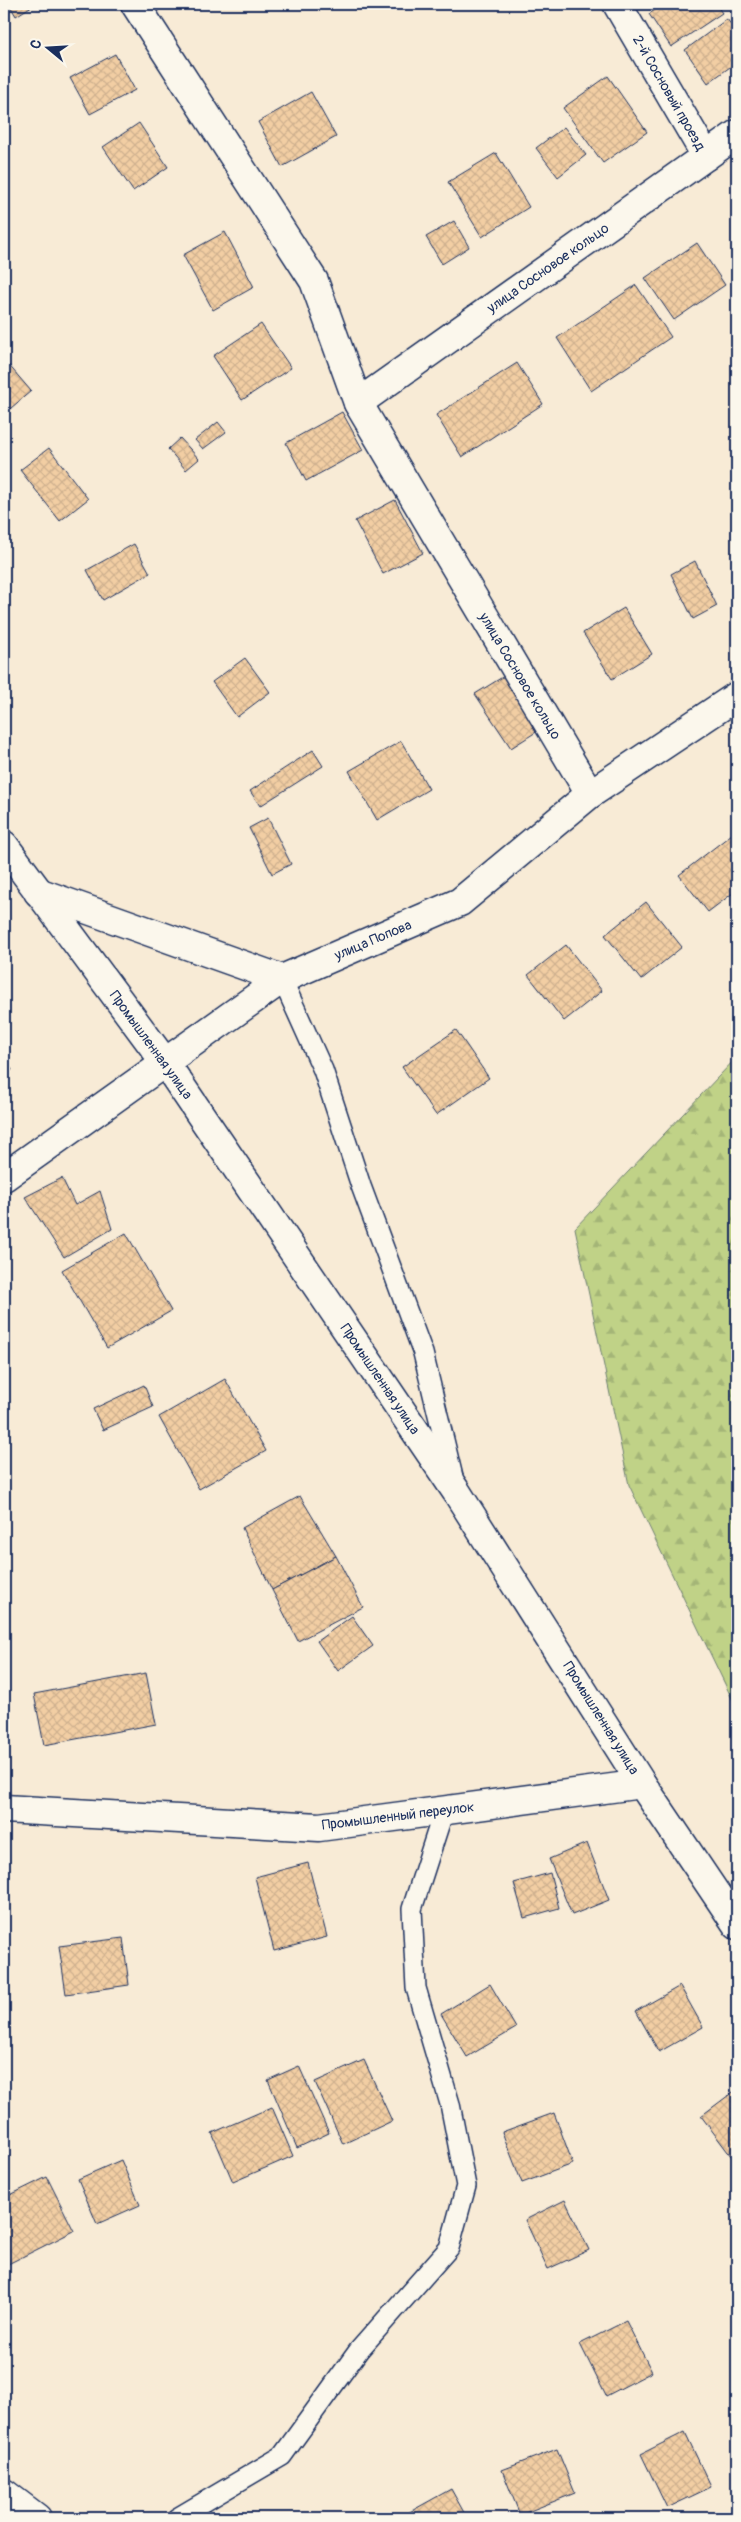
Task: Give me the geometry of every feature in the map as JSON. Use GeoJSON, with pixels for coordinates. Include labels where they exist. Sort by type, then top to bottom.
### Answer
{"type":"FeatureCollection","features":[{"type":"Feature","properties":{"kind":"street","name":"улица Сосновое кольцо"},"geometry":{"type":"LineString","coordinates":[[135,4],[314,282],[358,403],[590,794]]}},
{"type":"Feature","properties":{"kind":"street","name":"2-й Сосновый проезд"},"geometry":{"type":"LineString","coordinates":[[617,4],[706,156]]}},
{"type":"Feature","properties":{"kind":"street","name":"улица Сосновое кольцо"},"geometry":{"type":"LineString","coordinates":[[358,403],[737,134]]}},
{"type":"Feature","properties":{"kind":"street","name":"улица Попова"},"geometry":{"type":"LineString","coordinates":[[4,1177],[164,1061],[282,979],[460,902],[590,794],[737,696]]}},
{"type":"Feature","properties":{"kind":"street","name":"Промышленная улица"},"geometry":{"type":"LineString","coordinates":[[4,845],[164,1061],[456,1490],[642,1784],[737,1925]]}},
{"type":"Feature","properties":{"kind":"street"},"geometry":{"type":"LineString","coordinates":[[38,892],[282,979]]}},
{"type":"Feature","properties":{"kind":"street","name":"Промышленный переулок"},"geometry":{"type":"LineString","coordinates":[[4,1809],[319,1827],[642,1784]]}},
{"type":"Feature","properties":{"kind":"street"},"geometry":{"type":"LineString","coordinates":[[4,2493],[37,2518]]}},
{"type":"Feature","properties":{"kind":"lane"},"geometry":{"type":"LineString","coordinates":[[282,979],[323,1070],[361,1186],[423,1353],[456,1490]]}},
{"type":"Feature","properties":{"kind":"lane"},"geometry":{"type":"LineString","coordinates":[[177,2518],[282,2456],[359,2350],[449,2248],[466,2186],[450,2104],[416,1988],[412,1909],[444,1810]]}},
{"type":"Feature","properties":{"kind":"green space"},"geometry":{"type":"Polygon","coordinates":[[[737,1057],[737,1709],[629,1485],[575,1228],[737,1057]]]}},
{"type":"Feature","properties":{"kind":"building"},"geometry":{"type":"Polygon","coordinates":[[[9,4],[35,4],[16,16],[9,4]]]}},
{"type":"Feature","properties":{"kind":"building"},"geometry":{"type":"Polygon","coordinates":[[[664,4],[716,4],[722,13],[671,47],[649,14],[664,4]]]}},
{"type":"Feature","properties":{"kind":"building"},"geometry":{"type":"Polygon","coordinates":[[[727,19],[737,33],[737,62],[708,83],[685,50],[727,19]]]}},
{"type":"Feature","properties":{"kind":"building"},"geometry":{"type":"Polygon","coordinates":[[[115,54],[135,90],[90,114],[70,78],[115,54]]]}},
{"type":"Feature","properties":{"kind":"building"},"geometry":{"type":"Polygon","coordinates":[[[608,76],[647,132],[603,163],[563,108],[608,76]]]}},
{"type":"Feature","properties":{"kind":"building"},"geometry":{"type":"Polygon","coordinates":[[[311,92],[336,137],[282,167],[258,122],[311,92]]]}},
{"type":"Feature","properties":{"kind":"building"},"geometry":{"type":"Polygon","coordinates":[[[139,123],[168,167],[133,191],[103,147],[139,123]]]}},
{"type":"Feature","properties":{"kind":"building"},"geometry":{"type":"Polygon","coordinates":[[[564,127],[586,155],[558,177],[536,148],[564,127]]]}},
{"type":"Feature","properties":{"kind":"building"},"geometry":{"type":"Polygon","coordinates":[[[496,153],[529,207],[482,237],[448,182],[496,153]]]}},
{"type":"Feature","properties":{"kind":"building"},"geometry":{"type":"Polygon","coordinates":[[[454,221],[469,247],[442,264],[426,237],[454,221]]]}},
{"type":"Feature","properties":{"kind":"building"},"geometry":{"type":"Polygon","coordinates":[[[225,232],[254,287],[213,310],[183,255],[225,232]]]}},
{"type":"Feature","properties":{"kind":"building"},"geometry":{"type":"Polygon","coordinates":[[[697,243],[725,285],[674,320],[645,278],[697,243]]]}},
{"type":"Feature","properties":{"kind":"building"},"geometry":{"type":"Polygon","coordinates":[[[636,285],[671,337],[591,391],[557,338],[636,285]]]}},
{"type":"Feature","properties":{"kind":"building"},"geometry":{"type":"Polygon","coordinates":[[[261,324],[291,368],[242,400],[213,356],[261,324]]]}},
{"type":"Feature","properties":{"kind":"building"},"geometry":{"type":"Polygon","coordinates":[[[7,363],[31,391],[4,414],[4,366],[7,363]]]}},
{"type":"Feature","properties":{"kind":"building"},"geometry":{"type":"Polygon","coordinates":[[[517,363],[543,404],[462,457],[436,415],[517,363]]]}},
{"type":"Feature","properties":{"kind":"building"},"geometry":{"type":"Polygon","coordinates":[[[342,412],[363,450],[306,481],[286,443],[342,412]]]}},
{"type":"Feature","properties":{"kind":"building"},"geometry":{"type":"Polygon","coordinates":[[[218,422],[226,432],[203,449],[195,440],[218,422]]]}},
{"type":"Feature","properties":{"kind":"building"},"geometry":{"type":"Polygon","coordinates":[[[180,438],[199,459],[186,470],[168,449],[180,438]]]}},
{"type":"Feature","properties":{"kind":"building"},"geometry":{"type":"Polygon","coordinates":[[[49,448],[88,499],[60,521],[20,470],[49,448]]]}},
{"type":"Feature","properties":{"kind":"building"},"geometry":{"type":"Polygon","coordinates":[[[395,500],[423,553],[383,574],[355,521],[395,500]]]}},
{"type":"Feature","properties":{"kind":"building"},"geometry":{"type":"Polygon","coordinates":[[[134,544],[150,573],[103,600],[87,570],[134,544]]]}},
{"type":"Feature","properties":{"kind":"building"},"geometry":{"type":"Polygon","coordinates":[[[695,561],[717,606],[693,619],[671,574],[695,561]]]}},
{"type":"Feature","properties":{"kind":"building"},"geometry":{"type":"Polygon","coordinates":[[[624,608],[652,654],[612,679],[583,633],[624,608]]]}},
{"type":"Feature","properties":{"kind":"building"},"geometry":{"type":"Polygon","coordinates":[[[245,658],[270,692],[237,717],[212,682],[245,658]]]}},
{"type":"Feature","properties":{"kind":"building"},"geometry":{"type":"Polygon","coordinates":[[[509,673],[544,727],[511,748],[475,694],[509,673]]]}},
{"type":"Feature","properties":{"kind":"building"},"geometry":{"type":"Polygon","coordinates":[[[401,741],[429,789],[377,820],[349,771],[401,741]]]}},
{"type":"Feature","properties":{"kind":"building"},"geometry":{"type":"Polygon","coordinates":[[[313,750],[323,766],[260,806],[250,791],[313,750]]]}},
{"type":"Feature","properties":{"kind":"building"},"geometry":{"type":"Polygon","coordinates":[[[268,818],[291,864],[272,874],[249,828],[268,818]]]}},
{"type":"Feature","properties":{"kind":"building"},"geometry":{"type":"Polygon","coordinates":[[[732,834],[737,840],[737,890],[708,912],[679,875],[732,834]]]}},
{"type":"Feature","properties":{"kind":"building"},"geometry":{"type":"Polygon","coordinates":[[[646,902],[682,947],[641,980],[605,935],[646,902]]]}},
{"type":"Feature","properties":{"kind":"building"},"geometry":{"type":"Polygon","coordinates":[[[566,945],[602,991],[564,1021],[528,975],[566,945]]]}},
{"type":"Feature","properties":{"kind":"building"},"geometry":{"type":"Polygon","coordinates":[[[456,1030],[489,1078],[436,1115],[402,1067],[456,1030]]]}},
{"type":"Feature","properties":{"kind":"building"},"geometry":{"type":"Polygon","coordinates":[[[4,1057],[12,1070],[4,1075],[4,1057]]]}},
{"type":"Feature","properties":{"kind":"building"},"geometry":{"type":"Polygon","coordinates":[[[62,1178],[75,1205],[100,1191],[112,1229],[64,1257],[25,1197],[62,1178]]]}},
{"type":"Feature","properties":{"kind":"building"},"geometry":{"type":"Polygon","coordinates":[[[126,1233],[171,1311],[107,1348],[62,1270],[126,1233]]]}},
{"type":"Feature","properties":{"kind":"building"},"geometry":{"type":"Polygon","coordinates":[[[225,1379],[266,1451],[199,1489],[159,1417],[225,1379]]]}},
{"type":"Feature","properties":{"kind":"building"},"geometry":{"type":"Polygon","coordinates":[[[144,1385],[153,1407],[103,1430],[93,1409],[144,1385]]]}},
{"type":"Feature","properties":{"kind":"building"},"geometry":{"type":"Polygon","coordinates":[[[300,1496],[336,1556],[272,1590],[242,1528],[300,1496]]]}},
{"type":"Feature","properties":{"kind":"building"},"geometry":{"type":"Polygon","coordinates":[[[336,1556],[363,1607],[298,1641],[272,1590],[336,1556]]]}},
{"type":"Feature","properties":{"kind":"building"},"geometry":{"type":"Polygon","coordinates":[[[352,1616],[373,1646],[338,1671],[317,1641],[352,1616]]]}},
{"type":"Feature","properties":{"kind":"building"},"geometry":{"type":"Polygon","coordinates":[[[146,1673],[156,1724],[44,1745],[34,1694],[146,1673]]]}},
{"type":"Feature","properties":{"kind":"building"},"geometry":{"type":"Polygon","coordinates":[[[587,1843],[609,1900],[572,1915],[549,1859],[587,1843]]]}},
{"type":"Feature","properties":{"kind":"building"},"geometry":{"type":"Polygon","coordinates":[[[308,1863],[327,1937],[274,1951],[255,1877],[308,1863]]]}},
{"type":"Feature","properties":{"kind":"building"},"geometry":{"type":"Polygon","coordinates":[[[550,1873],[559,1908],[524,1918],[514,1883],[550,1873]]]}},
{"type":"Feature","properties":{"kind":"building"},"geometry":{"type":"Polygon","coordinates":[[[123,1938],[129,1985],[66,1994],[59,1946],[123,1938]]]}},
{"type":"Feature","properties":{"kind":"building"},"geometry":{"type":"Polygon","coordinates":[[[490,1984],[516,2028],[467,2057],[441,2014],[490,1984]]]}},
{"type":"Feature","properties":{"kind":"building"},"geometry":{"type":"Polygon","coordinates":[[[680,1986],[703,2027],[659,2052],[636,2011],[680,1986]]]}},
{"type":"Feature","properties":{"kind":"building"},"geometry":{"type":"Polygon","coordinates":[[[364,2060],[392,2121],[343,2144],[315,2082],[364,2060]]]}},
{"type":"Feature","properties":{"kind":"building"},"geometry":{"type":"Polygon","coordinates":[[[299,2066],[329,2133],[297,2148],[268,2080],[299,2066]]]}},
{"type":"Feature","properties":{"kind":"building"},"geometry":{"type":"Polygon","coordinates":[[[737,2089],[737,2151],[731,2156],[701,2116],[737,2089]]]}},
{"type":"Feature","properties":{"kind":"building"},"geometry":{"type":"Polygon","coordinates":[[[272,2107],[293,2156],[233,2182],[212,2133],[272,2107]]]}},
{"type":"Feature","properties":{"kind":"building"},"geometry":{"type":"Polygon","coordinates":[[[554,2113],[573,2164],[522,2183],[502,2132],[554,2113]]]}},
{"type":"Feature","properties":{"kind":"building"},"geometry":{"type":"Polygon","coordinates":[[[121,2160],[140,2205],[97,2224],[78,2179],[121,2160]]]}},
{"type":"Feature","properties":{"kind":"building"},"geometry":{"type":"Polygon","coordinates":[[[47,2177],[74,2231],[4,2266],[4,2198],[47,2177]]]}},
{"type":"Feature","properties":{"kind":"building"},"geometry":{"type":"Polygon","coordinates":[[[565,2200],[589,2250],[548,2269],[525,2220],[565,2200]]]}},
{"type":"Feature","properties":{"kind":"building"},"geometry":{"type":"Polygon","coordinates":[[[626,2321],[652,2372],[606,2396],[580,2344],[626,2321]]]}},
{"type":"Feature","properties":{"kind":"building"},"geometry":{"type":"Polygon","coordinates":[[[685,2432],[711,2487],[667,2508],[641,2454],[685,2432]]]}},
{"type":"Feature","properties":{"kind":"building"},"geometry":{"type":"Polygon","coordinates":[[[557,2449],[575,2493],[520,2515],[502,2470],[557,2449]]]}},
{"type":"Feature","properties":{"kind":"building"},"geometry":{"type":"Polygon","coordinates":[[[451,2489],[467,2518],[408,2518],[406,2514],[451,2489]]]}}]}
